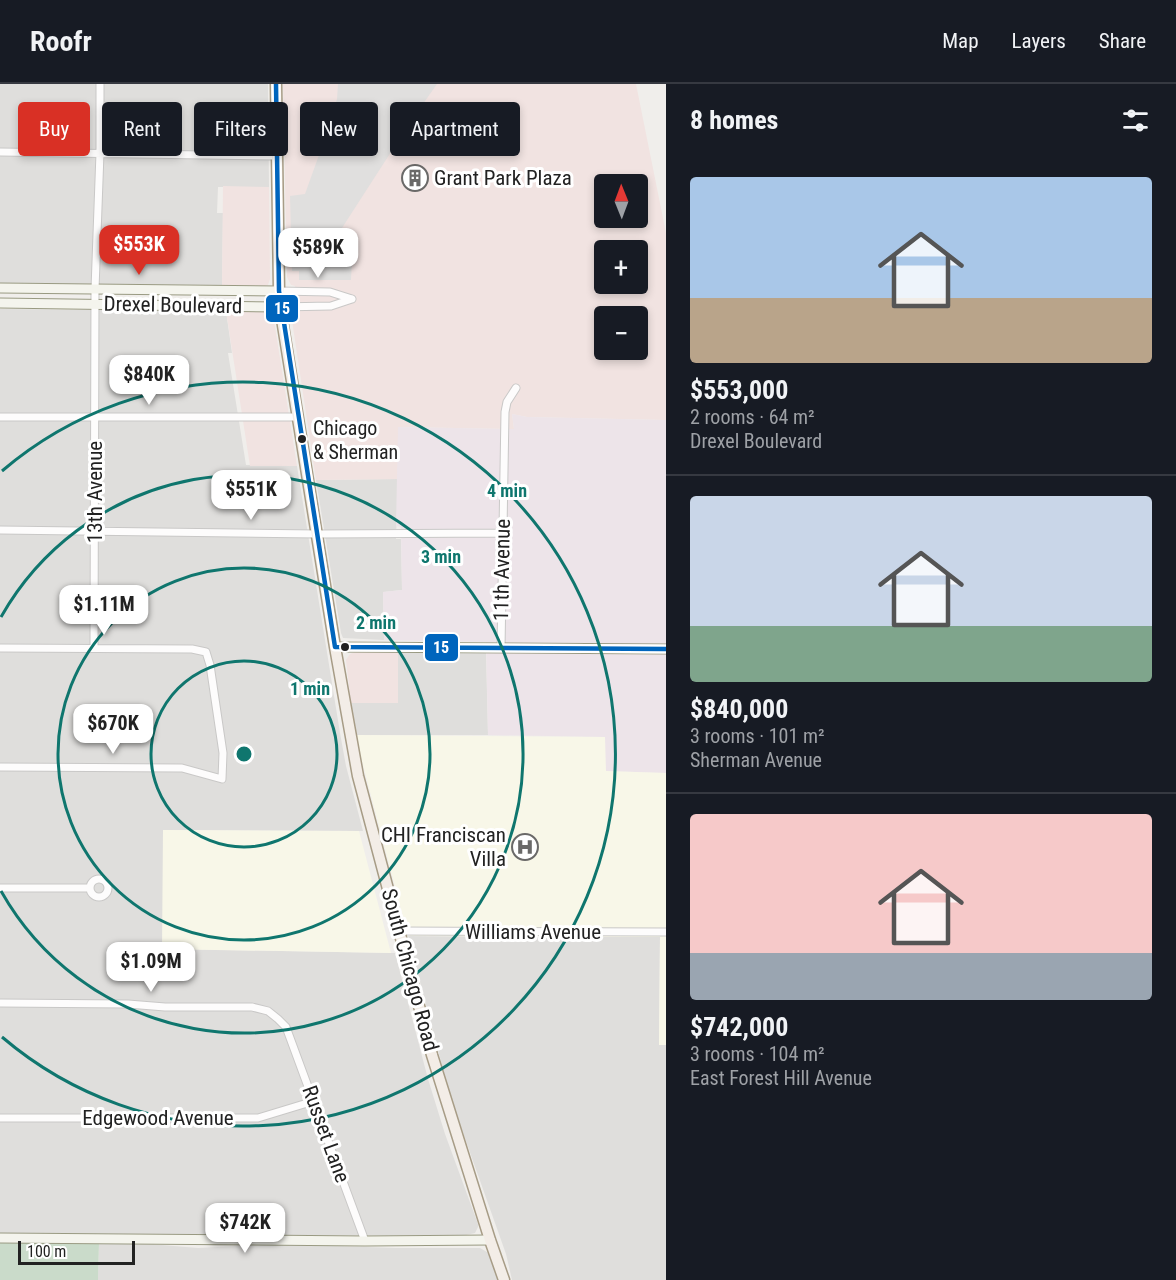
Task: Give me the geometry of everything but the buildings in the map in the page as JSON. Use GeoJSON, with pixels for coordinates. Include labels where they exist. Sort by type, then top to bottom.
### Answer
{"type":"FeatureCollection","features":[{"type":"Feature","properties":{"kind":"main road","name":"South Chicago Road"},"geometry":{"type":"LineString","coordinates":[[276,84],[276,102]]}},
{"type":"Feature","properties":{"kind":"main road","name":"South Chicago Road"},"geometry":{"type":"LineString","coordinates":[[277,156],[280,307],[358,776],[432,1055],[504,1280]]}},
{"type":"Feature","properties":{"kind":"street","name":"13th Avenue"},"geometry":{"type":"LineString","coordinates":[[94,648],[95,304],[100,84]]}},
{"type":"Feature","properties":{"kind":"street"},"geometry":{"type":"LineString","coordinates":[[0,152],[194,155]]}},
{"type":"Feature","properties":{"kind":"street","name":"Drexel Boulevard"},"geometry":{"type":"LineString","coordinates":[[0,288],[330,292],[352,299],[331,306],[280,307],[0,303]]}},
{"type":"Feature","properties":{"kind":"street","name":"11th Avenue"},"geometry":{"type":"LineString","coordinates":[[501,648],[505,412],[507,402],[516,388]]}},
{"type":"Feature","properties":{"kind":"street"},"geometry":{"type":"LineString","coordinates":[[0,417],[298,417]]}},
{"type":"Feature","properties":{"kind":"street"},"geometry":{"type":"LineString","coordinates":[[0,530],[318,534],[502,533]]}},
{"type":"Feature","properties":{"kind":"street"},"geometry":{"type":"LineString","coordinates":[[335,647],[666,649]]}},
{"type":"Feature","properties":{"kind":"street"},"geometry":{"type":"LineString","coordinates":[[0,648],[192,649],[206,652],[223,753],[222,779],[183,768],[0,767]]}},
{"type":"Feature","properties":{"kind":"street"},"geometry":{"type":"LineString","coordinates":[[0,888],[90,888]]}},
{"type":"Feature","properties":{"kind":"street","name":"Williams Avenue"},"geometry":{"type":"LineString","coordinates":[[399,931],[666,932]]}},
{"type":"Feature","properties":{"kind":"street","name":"Russet Lane"},"geometry":{"type":"LineString","coordinates":[[0,1003],[252,1007],[268,1011],[286,1027],[365,1241]]}},
{"type":"Feature","properties":{"kind":"street","name":"Edgewood Avenue"},"geometry":{"type":"LineString","coordinates":[[0,1118],[258,1118],[314,1101]]}},
{"type":"Feature","properties":{"kind":"street"},"geometry":{"type":"LineString","coordinates":[[0,1238],[490,1240]]}},
{"type":"Feature","properties":{"kind":"shaded area"},"geometry":{"type":"Polygon","coordinates":[[[0,84],[268,84],[268,102],[194,102],[194,156],[269,156],[269,187],[218,187],[217,213],[223,213],[222,285],[0,284],[0,84]]]}},
{"type":"Feature","properties":{"kind":"shaded area","name":"Grant Park Plaza"},"geometry":{"type":"Polygon","coordinates":[[[283,84],[636,84],[666,233],[666,420],[527,417],[512,414],[514,429],[399,427],[398,479],[316,480],[292,318],[295,286],[291,285],[287,277],[284,156],[288,156],[288,102],[283,102],[283,84]]]}},
{"type":"Feature","properties":{"kind":"shaded area"},"geometry":{"type":"Polygon","coordinates":[[[338,84],[437,84],[424,102],[390,102],[390,154],[331,245],[352,259],[351,280],[299,280],[299,271],[292,271],[290,196],[305,194],[319,156],[378,156],[378,102],[336,102],[338,84]]]}},
{"type":"Feature","properties":{"kind":"shaded area"},"geometry":{"type":"Polygon","coordinates":[[[223,186],[269,187],[270,279],[268,285],[222,285],[223,186]]]}},
{"type":"Feature","properties":{"kind":"shaded area"},"geometry":{"type":"Polygon","coordinates":[[[0,309],[226,311],[232,353],[228,353],[246,465],[297,466],[340,733],[363,831],[163,830],[163,949],[395,953],[428,1079],[445,1134],[478,1224],[475,1233],[405,1236],[0,1233],[0,309]]]}},
{"type":"Feature","properties":{"kind":"shaded area"},"geometry":{"type":"Polygon","coordinates":[[[226,311],[262,311],[273,314],[297,466],[250,466],[226,311]]]}},
{"type":"Feature","properties":{"kind":"shaded area"},"geometry":{"type":"Polygon","coordinates":[[[512,414],[527,417],[666,420],[666,773],[605,771],[605,737],[488,735],[486,642],[384,640],[383,592],[402,590],[401,527],[396,526],[398,427],[514,429],[512,414]]]}},
{"type":"Feature","properties":{"kind":"shaded area"},"geometry":{"type":"Polygon","coordinates":[[[398,479],[396,539],[401,539],[402,590],[383,592],[384,640],[343,638],[316,480],[398,479]]]}},
{"type":"Feature","properties":{"kind":"shaded area"},"geometry":{"type":"Polygon","coordinates":[[[398,652],[486,653],[488,735],[357,735],[351,703],[398,703],[398,652]]]}},
{"type":"Feature","properties":{"kind":"shaded area"},"geometry":{"type":"Polygon","coordinates":[[[398,652],[398,703],[351,703],[346,660],[350,654],[398,652]]]}},
{"type":"Feature","properties":{"kind":"shaded area","name":"CHI Franciscan Villa"},"geometry":{"type":"Polygon","coordinates":[[[357,735],[605,737],[606,771],[666,773],[666,1045],[659,1045],[660,937],[408,936],[357,735]]]}},
{"type":"Feature","properties":{"kind":"shaded area"},"geometry":{"type":"Polygon","coordinates":[[[163,830],[359,831],[391,953],[162,949],[163,830]]]}},
{"type":"Feature","properties":{"kind":"shaded area"},"geometry":{"type":"Polygon","coordinates":[[[408,936],[660,937],[659,1045],[666,1045],[666,1280],[512,1280],[506,1254],[456,1113],[408,936]]]}},
{"type":"Feature","properties":{"kind":"shaded area"},"geometry":{"type":"Polygon","coordinates":[[[99,1243],[198,1248],[277,1244],[480,1248],[491,1258],[499,1280],[98,1280],[99,1243]]]}},
{"type":"Feature","properties":{"kind":"green space"},"geometry":{"type":"Polygon","coordinates":[[[0,1242],[99,1243],[98,1280],[0,1280],[0,1242]]]}},
{"type":"Feature","properties":{"kind":"transit line","name":"15"},"geometry":{"type":"LineString","coordinates":[[276,84],[279,291],[335,647],[666,649]]}},
{"type":"Feature","properties":{"kind":"place","name":"Grant Park Plaza"},"geometry":{"type":"Point","coordinates":[415,178]}},
{"type":"Feature","properties":{"kind":"place","name":"Chicago & Sherman"},"geometry":{"type":"Point","coordinates":[302,439]}},
{"type":"Feature","properties":{"kind":"place","name":"CHI Franciscan Villa"},"geometry":{"type":"Point","coordinates":[525,847]}}]}
